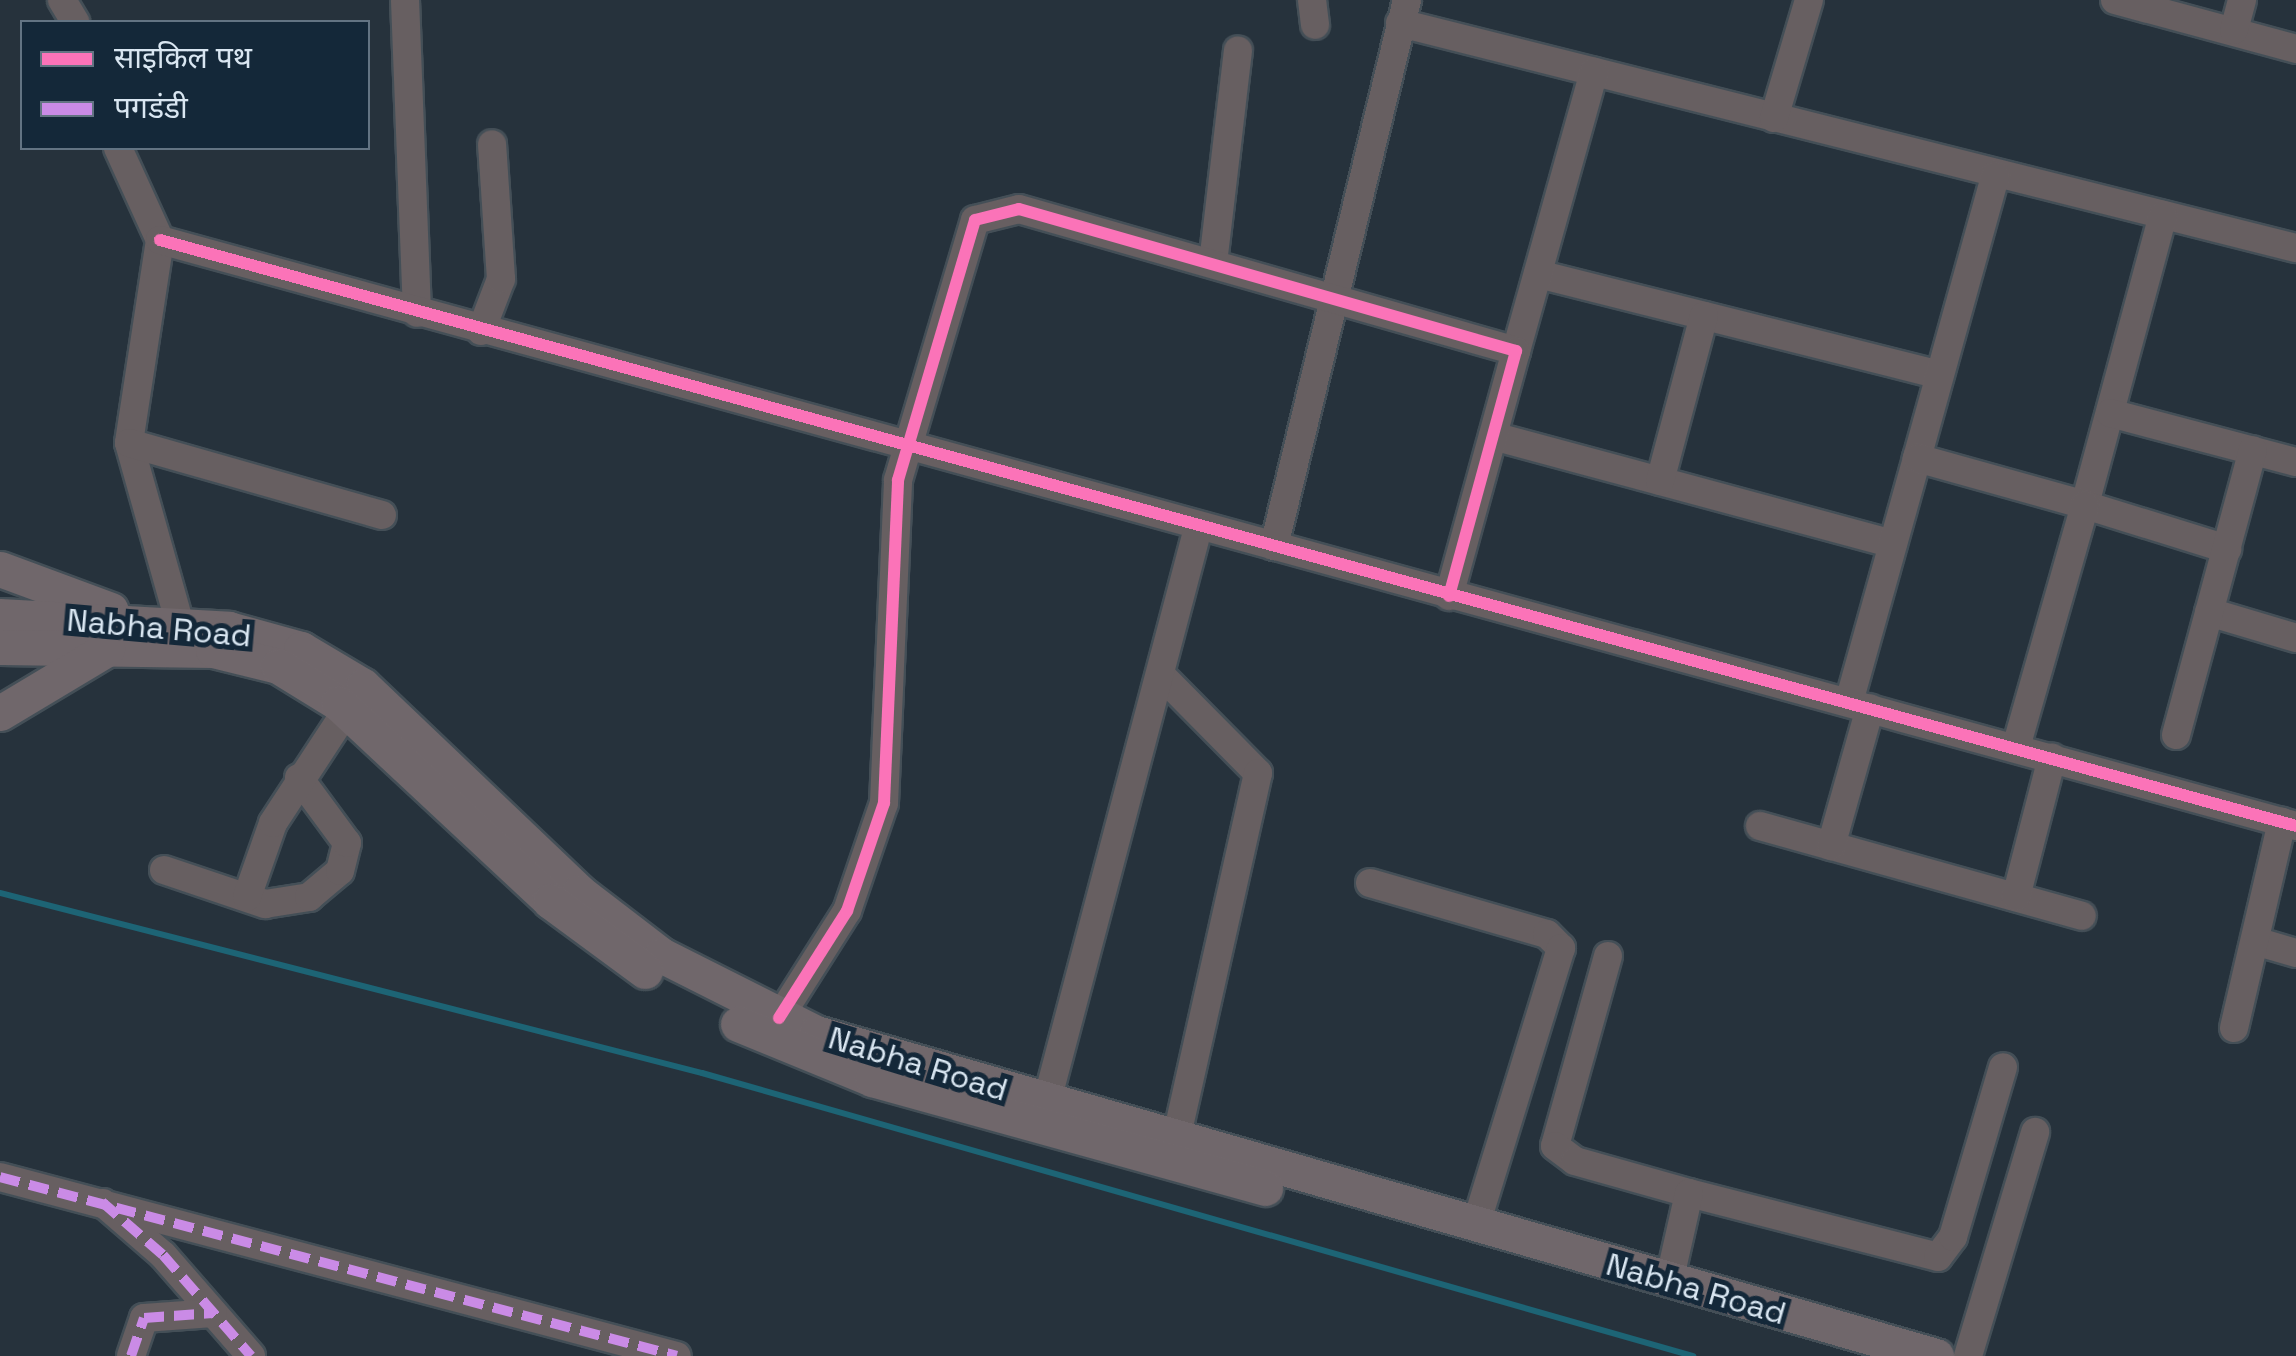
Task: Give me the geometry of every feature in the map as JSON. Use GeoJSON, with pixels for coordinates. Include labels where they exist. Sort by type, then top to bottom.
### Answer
{"type":"FeatureCollection","features":[{"type":"Feature","properties":{"kind":"main road"},"geometry":{"type":"LineString","coordinates":[[0,569],[143,623]]}},
{"type":"Feature","properties":{"kind":"main road","name":"Nabha Road"},"geometry":{"type":"LineString","coordinates":[[0,616],[180,624],[284,643],[355,698],[578,892],[661,955],[779,1018],[1043,1114],[1846,1356]]}},
{"type":"Feature","properties":{"kind":"main road","name":"Nabha Road"},"geometry":{"type":"LineString","coordinates":[[0,647],[112,646],[246,657],[355,698],[550,900],[688,998],[802,1056],[1043,1114],[1176,1135],[1669,1282],[1936,1356]]}},
{"type":"Feature","properties":{"kind":"main road"},"geometry":{"type":"LineString","coordinates":[[0,714],[112,646]]}},
{"type":"Feature","properties":{"kind":"street"},"geometry":{"type":"LineString","coordinates":[[405,0],[417,314]]}},
{"type":"Feature","properties":{"kind":"street"},"geometry":{"type":"LineString","coordinates":[[1774,118],[1808,0]]}},
{"type":"Feature","properties":{"kind":"street"},"geometry":{"type":"LineString","coordinates":[[2115,0],[2296,48]]}},
{"type":"Feature","properties":{"kind":"street"},"geometry":{"type":"LineString","coordinates":[[2234,30],[2242,0]]}},
{"type":"Feature","properties":{"kind":"street"},"geometry":{"type":"LineString","coordinates":[[1274,546],[1339,299],[1403,12],[1594,72],[1996,176],[2296,248]]}},
{"type":"Feature","properties":{"kind":"street"},"geometry":{"type":"LineString","coordinates":[[1212,263],[1238,50]]}},
{"type":"Feature","properties":{"kind":"street"},"geometry":{"type":"LineString","coordinates":[[1449,596],[1594,72]]}},
{"type":"Feature","properties":{"kind":"street"},"geometry":{"type":"LineString","coordinates":[[482,331],[500,279],[492,144]]}},
{"type":"Feature","properties":{"kind":"street"},"geometry":{"type":"LineString","coordinates":[[119,150],[160,240],[129,443],[180,624]]}},
{"type":"Feature","properties":{"kind":"street"},"geometry":{"type":"LineString","coordinates":[[1831,846],[1893,544],[1996,176]]}},
{"type":"Feature","properties":{"kind":"street"},"geometry":{"type":"LineString","coordinates":[[779,1018],[846,912],[884,803],[904,446],[975,220],[1019,209],[1516,351]]}},
{"type":"Feature","properties":{"kind":"street"},"geometry":{"type":"LineString","coordinates":[[2016,747],[2163,215]]}},
{"type":"Feature","properties":{"kind":"street"},"geometry":{"type":"LineString","coordinates":[[160,240],[417,314],[2289,824],[2234,1028]]}},
{"type":"Feature","properties":{"kind":"street"},"geometry":{"type":"LineString","coordinates":[[1538,274],[1940,376]]}},
{"type":"Feature","properties":{"kind":"street"},"geometry":{"type":"LineString","coordinates":[[1660,481],[1704,316]]}},
{"type":"Feature","properties":{"kind":"street"},"geometry":{"type":"LineString","coordinates":[[2110,413],[2296,462]]}},
{"type":"Feature","properties":{"kind":"street"},"geometry":{"type":"LineString","coordinates":[[1492,436],[1893,544]]}},
{"type":"Feature","properties":{"kind":"street"},"geometry":{"type":"LineString","coordinates":[[129,443],[382,516]]}},
{"type":"Feature","properties":{"kind":"street"},"geometry":{"type":"LineString","coordinates":[[2176,734],[2254,450]]}},
{"type":"Feature","properties":{"kind":"street"},"geometry":{"type":"LineString","coordinates":[[1917,458],[2226,549]]}},
{"type":"Feature","properties":{"kind":"street"},"geometry":{"type":"LineString","coordinates":[[1043,1114],[1198,528]]}},
{"type":"Feature","properties":{"kind":"street"},"geometry":{"type":"LineString","coordinates":[[2210,612],[2296,638]]}},
{"type":"Feature","properties":{"kind":"street"},"geometry":{"type":"LineString","coordinates":[[1161,675],[1248,756],[1258,786],[1176,1135]]}},
{"type":"Feature","properties":{"kind":"street"},"geometry":{"type":"LineString","coordinates":[[247,898],[300,778],[355,698]]}},
{"type":"Feature","properties":{"kind":"street"},"geometry":{"type":"LineString","coordinates":[[2016,897],[2052,758]]}},
{"type":"Feature","properties":{"kind":"street"},"geometry":{"type":"LineString","coordinates":[[164,870],[247,898],[296,904],[346,858],[339,826],[300,778]]}},
{"type":"Feature","properties":{"kind":"street"},"geometry":{"type":"LineString","coordinates":[[1760,826],[2082,916]]}},
{"type":"Feature","properties":{"kind":"street"},"geometry":{"type":"LineString","coordinates":[[1370,883],[1547,934],[1560,948],[1476,1225]]}},
{"type":"Feature","properties":{"kind":"street"},"geometry":{"type":"LineString","coordinates":[[2255,941],[2296,953]]}},
{"type":"Feature","properties":{"kind":"street"},"geometry":{"type":"LineString","coordinates":[[1608,956],[1555,1146],[1575,1161],[1689,1193],[1938,1257],[1954,1237],[2004,1066]]}},
{"type":"Feature","properties":{"kind":"street"},"geometry":{"type":"LineString","coordinates":[[1968,1356],[2035,1132]]}},
{"type":"Feature","properties":{"kind":"street"},"geometry":{"type":"LineString","coordinates":[[0,1177],[190,1221],[639,1351],[677,1356]]}},
{"type":"Feature","properties":{"kind":"street"},"geometry":{"type":"LineString","coordinates":[[1669,1282],[1689,1193]]}},
{"type":"Feature","properties":{"kind":"street"},"geometry":{"type":"LineString","coordinates":[[100,1200],[163,1254],[251,1356]]}},
{"type":"Feature","properties":{"kind":"street"},"geometry":{"type":"LineString","coordinates":[[163,1254],[171,1226],[190,1221]]}},
{"type":"Feature","properties":{"kind":"street"},"geometry":{"type":"LineString","coordinates":[[130,1356],[144,1318],[213,1314]]}},
{"type":"Feature","properties":{"kind":"waterway"},"geometry":{"type":"LineString","coordinates":[[0,893],[702,1073],[1693,1356]]}},
{"type":"Feature","properties":{"kind":"marked path"},"geometry":{"type":"LineString","coordinates":[[0,1177],[677,1356]]}},
{"type":"Feature","properties":{"kind":"marked path"},"geometry":{"type":"LineString","coordinates":[[102,1202],[163,1255],[251,1356]]}},
{"type":"Feature","properties":{"kind":"marked path"},"geometry":{"type":"LineString","coordinates":[[131,1356],[144,1318],[213,1313]]}},
{"type":"Feature","properties":{"kind":"cycle path"},"geometry":{"type":"LineString","coordinates":[[779,1018],[847,911],[884,803],[898,480],[975,220],[1019,209],[1516,351],[1449,596]]}},
{"type":"Feature","properties":{"kind":"cycle path"},"geometry":{"type":"LineString","coordinates":[[160,240],[2296,826]]}}]}
